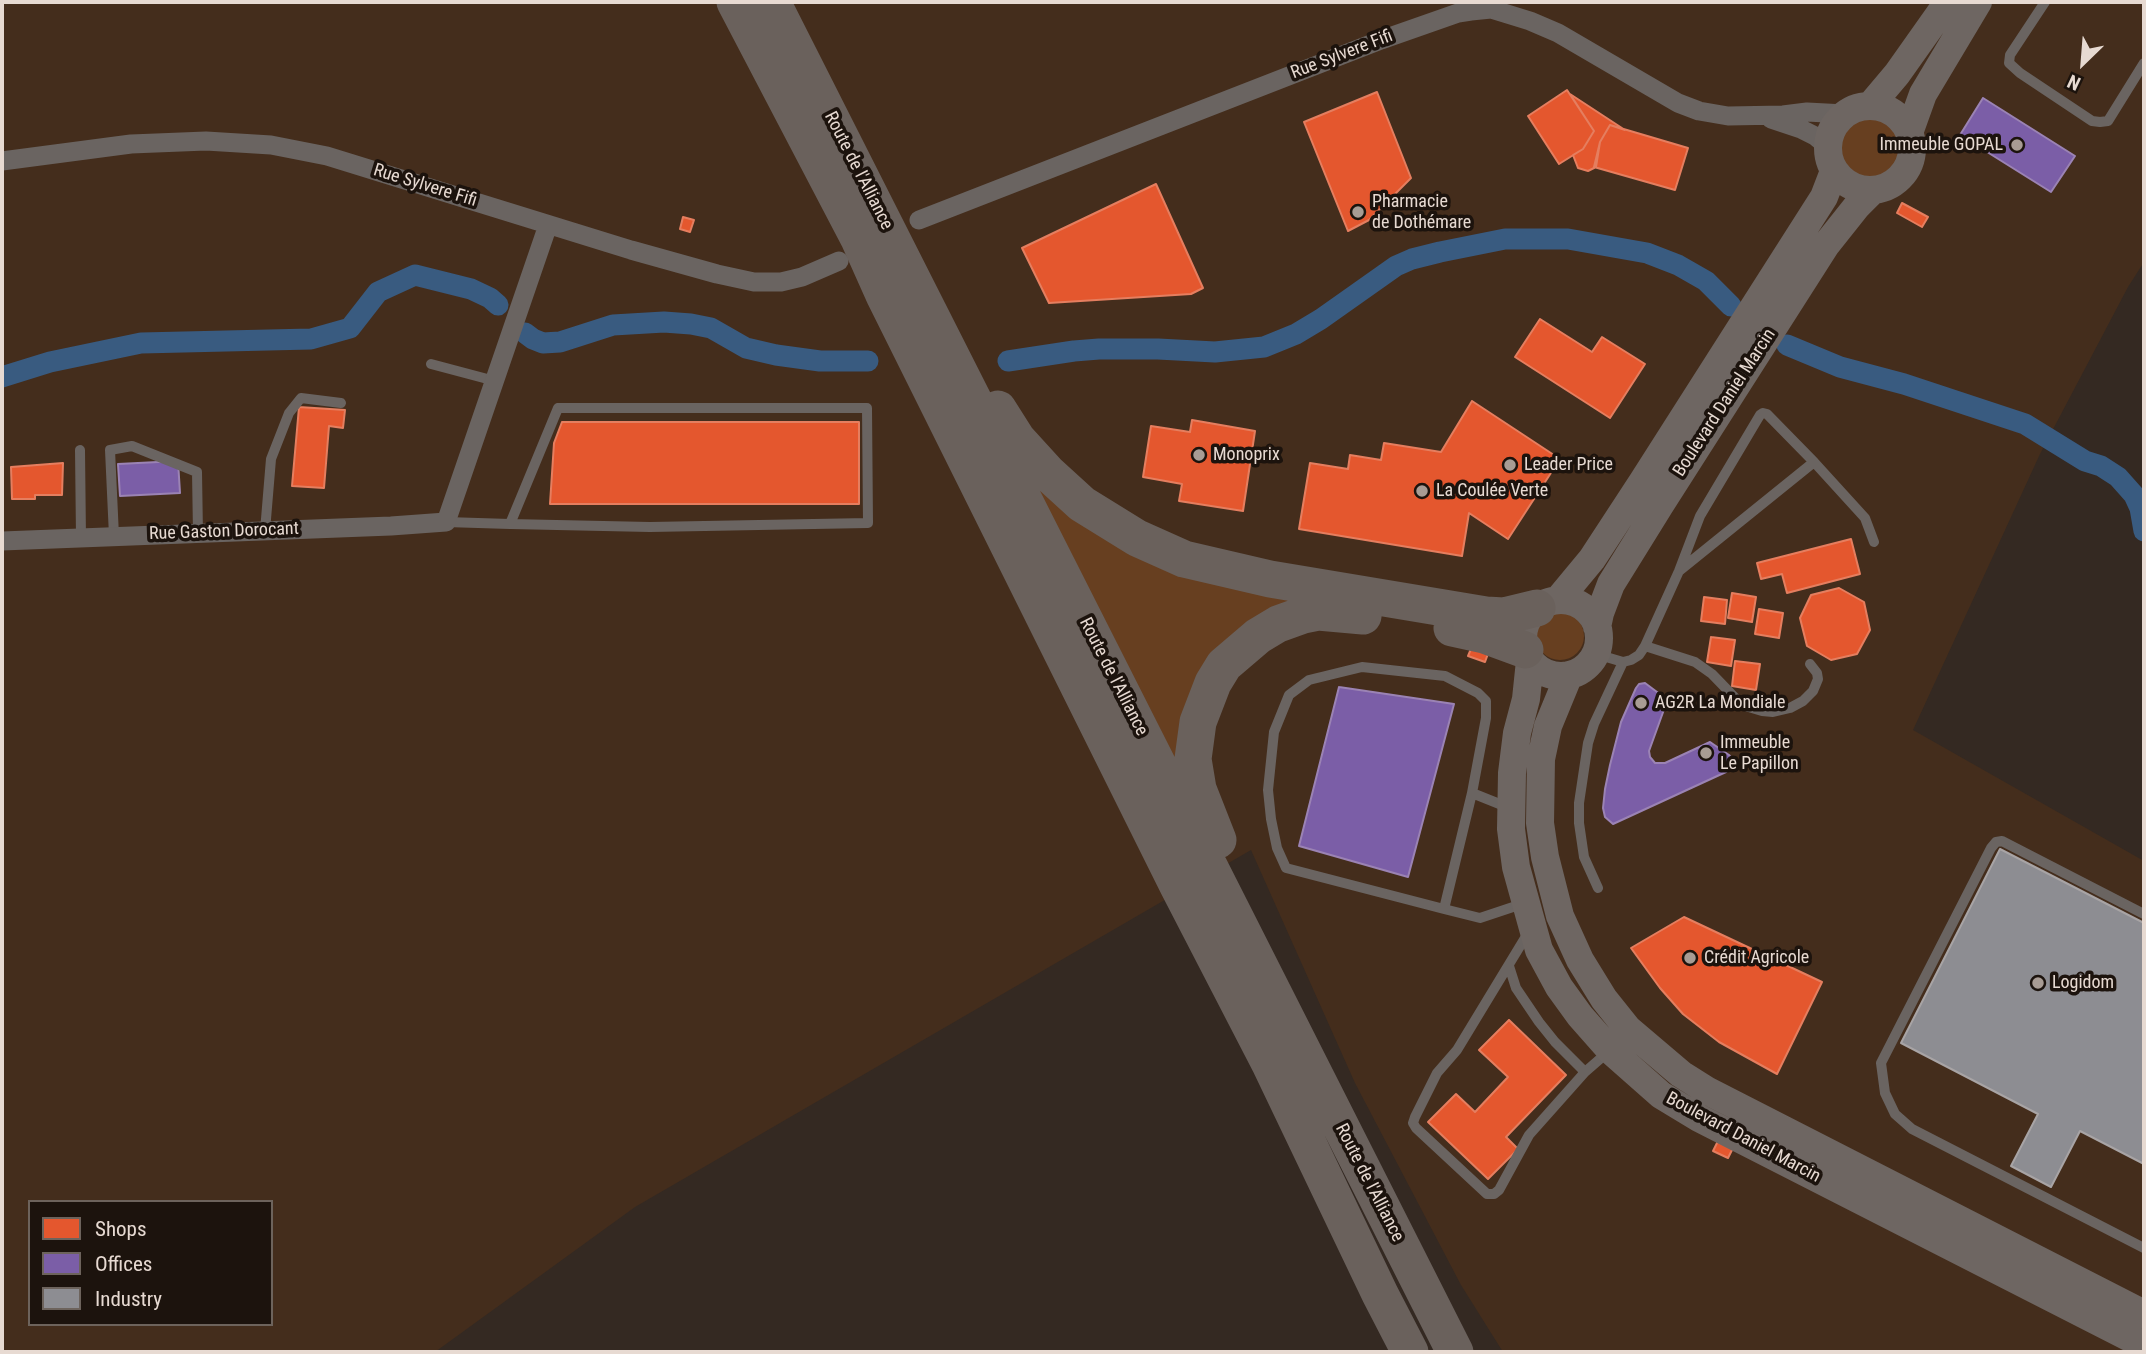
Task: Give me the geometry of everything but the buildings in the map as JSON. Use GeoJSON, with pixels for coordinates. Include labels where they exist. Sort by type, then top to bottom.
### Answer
{"type":"FeatureCollection","features":[{"type":"Feature","properties":{"kind":"highway"},"geometry":{"type":"LineString","coordinates":[[717,2],[720,8],[780,55]]}},
{"type":"Feature","properties":{"kind":"highway","name":"Route de l'Alliance"},"geometry":{"type":"LineString","coordinates":[[735,2],[780,55],[915,283],[1213,878],[1455,1352]]}},
{"type":"Feature","properties":{"kind":"highway","name":"Route de l'Alliance"},"geometry":{"type":"LineString","coordinates":[[772,2],[780,55],[880,286],[1166,862],[1270,1064],[1410,1352]]}},
{"type":"Feature","properties":{"kind":"highway"},"geometry":{"type":"LineString","coordinates":[[780,55],[782,2]]}},
{"type":"Feature","properties":{"kind":"highway"},"geometry":{"type":"LineString","coordinates":[[915,283],[946,325],[1017,439],[1048,473],[1082,504],[1138,538],[1184,559],[1211,566],[1377,598],[1504,616],[1548,604]]}},
{"type":"Feature","properties":{"kind":"highway"},"geometry":{"type":"LineString","coordinates":[[1278,1002],[1258,939],[1198,789],[1193,759],[1202,709],[1224,665],[1268,630],[1303,615],[1318,612],[1458,629],[1484,635],[1528,655]]}},
{"type":"Feature","properties":{"kind":"highway"},"geometry":{"type":"LineString","coordinates":[[1270,1064],[1275,1097],[1292,1139],[1394,1352]]}},
{"type":"Feature","properties":{"kind":"main road"},"geometry":{"type":"LineString","coordinates":[[1858,110],[1882,108],[1902,122],[1909,133],[1911,159],[1905,171],[1885,188],[1872,191],[1850,186],[1830,158],[1830,134],[1836,123],[1858,110],[1897,74],[1948,2]]}},
{"type":"Feature","properties":{"kind":"main road"},"geometry":{"type":"LineString","coordinates":[[1909,133],[1911,122],[1928,85],[1978,2]]}},
{"type":"Feature","properties":{"kind":"main road","name":"Boulevard Daniel Marcin"},"geometry":{"type":"LineString","coordinates":[[1548,604],[1592,559],[1824,197],[1830,158]]}},
{"type":"Feature","properties":{"kind":"main road","name":"Boulevard Daniel Marcin"},"geometry":{"type":"LineString","coordinates":[[1597,641],[1600,613],[1611,584],[1826,245],[1872,191]]}},
{"type":"Feature","properties":{"kind":"main road"},"geometry":{"type":"LineString","coordinates":[[1571,601],[1592,615],[1597,641],[1586,667],[1569,676],[1544,672],[1528,655],[1523,641],[1525,623],[1548,604],[1571,601]]}},
{"type":"Feature","properties":{"kind":"main road","name":"Boulevard Daniel Marcin"},"geometry":{"type":"LineString","coordinates":[[1528,655],[1527,699],[1517,733],[1512,773],[1511,829],[1516,867],[1539,950],[1559,987],[1610,1050],[1661,1095],[1699,1118],[2144,1345]]}},
{"type":"Feature","properties":{"kind":"main road","name":"Boulevard Daniel Marcin"},"geometry":{"type":"LineString","coordinates":[[1569,676],[1548,726],[1541,759],[1540,823],[1545,857],[1560,916],[1580,960],[1604,999],[1628,1029],[1672,1067],[1709,1091],[2144,1314]]}},
{"type":"Feature","properties":{"kind":"street","name":"Rue Sylvere Fifi"},"geometry":{"type":"LineString","coordinates":[[919,220],[1414,28],[1458,13],[1490,6],[1558,33],[1678,103],[1699,111],[1726,116],[1764,116],[1858,110]]}},
{"type":"Feature","properties":{"kind":"street","name":"Rue Sylvere Fifi"},"geometry":{"type":"LineString","coordinates":[[1764,116],[1801,129],[1830,158]]}},
{"type":"Feature","properties":{"kind":"street","name":"Rue Sylvere Fifi"},"geometry":{"type":"LineString","coordinates":[[2,161],[131,144],[206,141],[271,145],[327,156],[548,225],[717,274],[754,282],[780,282],[802,277],[839,261]]}},
{"type":"Feature","properties":{"kind":"street"},"geometry":{"type":"LineString","coordinates":[[446,522],[548,225]]}},
{"type":"Feature","properties":{"kind":"street","name":"Rue Gaston Dorocant"},"geometry":{"type":"LineString","coordinates":[[2,541],[446,522]]}},
{"type":"Feature","properties":{"kind":"lane"},"geometry":{"type":"LineString","coordinates":[[2045,2],[2010,55],[2009,63],[2092,121],[2108,121],[2144,63]]}},
{"type":"Feature","properties":{"kind":"lane"},"geometry":{"type":"LineString","coordinates":[[431,364],[495,381]]}},
{"type":"Feature","properties":{"kind":"lane"},"geometry":{"type":"LineString","coordinates":[[265,531],[271,459],[289,413],[300,398],[341,403]]}},
{"type":"Feature","properties":{"kind":"lane"},"geometry":{"type":"LineString","coordinates":[[446,522],[650,527],[868,523],[867,408],[558,408],[510,523]]}},
{"type":"Feature","properties":{"kind":"lane"},"geometry":{"type":"LineString","coordinates":[[1623,662],[1632,660],[1645,646],[1700,516],[1763,413],[1767,414],[1866,518],[1874,542]]}},
{"type":"Feature","properties":{"kind":"lane"},"geometry":{"type":"LineString","coordinates":[[114,537],[110,450],[132,446],[197,472],[198,534]]}},
{"type":"Feature","properties":{"kind":"lane"},"geometry":{"type":"LineString","coordinates":[[80,450],[80,538]]}},
{"type":"Feature","properties":{"kind":"lane"},"geometry":{"type":"LineString","coordinates":[[1679,571],[1814,462]]}},
{"type":"Feature","properties":{"kind":"lane"},"geometry":{"type":"LineString","coordinates":[[1597,641],[1623,662]]}},
{"type":"Feature","properties":{"kind":"lane"},"geometry":{"type":"LineString","coordinates":[[1645,646],[1695,662],[1712,674],[1742,705],[1762,711],[1773,712],[1790,708],[1803,701],[1817,686],[1817,673],[1810,664]]}},
{"type":"Feature","properties":{"kind":"lane"},"geometry":{"type":"LineString","coordinates":[[1598,888],[1584,857],[1579,803],[1588,743],[1623,662]]}},
{"type":"Feature","properties":{"kind":"lane"},"geometry":{"type":"LineString","coordinates":[[1444,909],[1472,793],[1486,718],[1486,701],[1478,693],[1444,676],[1362,667],[1309,680],[1289,695],[1274,732],[1268,790],[1277,848],[1286,868],[1444,909],[1480,918],[1529,915],[1510,966],[1457,1050],[1437,1073],[1415,1117],[1413,1123],[1416,1128],[1487,1194],[1494,1194],[1499,1191],[1529,1135],[1585,1072],[1610,1050]]}},
{"type":"Feature","properties":{"kind":"lane"},"geometry":{"type":"LineString","coordinates":[[1472,793],[1511,808]]}},
{"type":"Feature","properties":{"kind":"lane"},"geometry":{"type":"LineString","coordinates":[[2144,914],[2001,841],[1996,842],[1881,1063],[1885,1093],[1895,1114],[1912,1129],[2144,1248]]}},
{"type":"Feature","properties":{"kind":"lane"},"geometry":{"type":"LineString","coordinates":[[1510,966],[1516,989],[1539,1022],[1585,1072]]}},
{"type":"Feature","properties":{"kind":"shaded area"},"geometry":{"type":"Polygon","coordinates":[[[2,2],[2144,2],[2144,262],[2128,287],[2040,454],[1913,730],[2144,861],[2144,1352],[1503,1352],[1461,1285],[1355,1083],[1251,850],[635,1207],[435,1352],[2,1352],[2,2]]]}},
{"type":"Feature","properties":{"kind":"shaded area"},"geometry":{"type":"Polygon","coordinates":[[[1868,116],[1886,122],[1894,130],[1900,148],[1894,166],[1886,174],[1868,180],[1850,174],[1842,166],[1836,148],[1842,130],[1850,122],[1868,116]]]}},
{"type":"Feature","properties":{"kind":"shaded area"},"geometry":{"type":"Polygon","coordinates":[[[1028,476],[1324,601],[1249,622],[1174,773],[1028,476]]]}},
{"type":"Feature","properties":{"kind":"shaded area"},"geometry":{"type":"Polygon","coordinates":[[[1560,612],[1577,619],[1584,636],[1577,653],[1560,660],[1543,653],[1536,636],[1543,619],[1560,612]]]}},
{"type":"Feature","properties":{"kind":"waterway"},"geometry":{"type":"LineString","coordinates":[[1008,361],[1099,349],[1215,352],[1264,347],[1296,334],[1321,319],[1396,266],[1440,252],[1505,239],[1568,239],[1647,253],[1678,265],[1706,281],[1731,306]]}},
{"type":"Feature","properties":{"kind":"waterway"},"geometry":{"type":"LineString","coordinates":[[2,377],[50,362],[141,343],[311,339],[350,328],[378,292],[415,275],[471,289],[498,305]]}},
{"type":"Feature","properties":{"kind":"waterway"},"geometry":{"type":"LineString","coordinates":[[525,333],[543,343],[560,342],[613,325],[664,322],[691,324],[711,328],[746,348],[776,355],[820,361],[868,361]]}},
{"type":"Feature","properties":{"kind":"waterway"},"geometry":{"type":"LineString","coordinates":[[1787,345],[1840,367],[1904,384],[2025,424],[2085,461],[2101,466],[2118,477],[2134,495],[2140,508],[2144,531]]}},
{"type":"Feature","properties":{"kind":"place","name":"Immeuble GOPAL"},"geometry":{"type":"Point","coordinates":[2017,145]}},
{"type":"Feature","properties":{"kind":"place","name":"Pharmacie de Dothémare"},"geometry":{"type":"Point","coordinates":[1358,212]}},
{"type":"Feature","properties":{"kind":"place","name":"Monoprix"},"geometry":{"type":"Point","coordinates":[1199,455]}},
{"type":"Feature","properties":{"kind":"place","name":"Leader Price"},"geometry":{"type":"Point","coordinates":[1510,465]}},
{"type":"Feature","properties":{"kind":"place","name":"La Coulée Verte"},"geometry":{"type":"Point","coordinates":[1422,491]}},
{"type":"Feature","properties":{"kind":"place","name":"AG2R La Mondiale"},"geometry":{"type":"Point","coordinates":[1641,703]}},
{"type":"Feature","properties":{"kind":"place","name":"Immeuble Le Papillon"},"geometry":{"type":"Point","coordinates":[1706,753]}},
{"type":"Feature","properties":{"kind":"place","name":"Crédit Agricole"},"geometry":{"type":"Point","coordinates":[1690,958]}},
{"type":"Feature","properties":{"kind":"place","name":"Logidom"},"geometry":{"type":"Point","coordinates":[2038,983]}}]}
